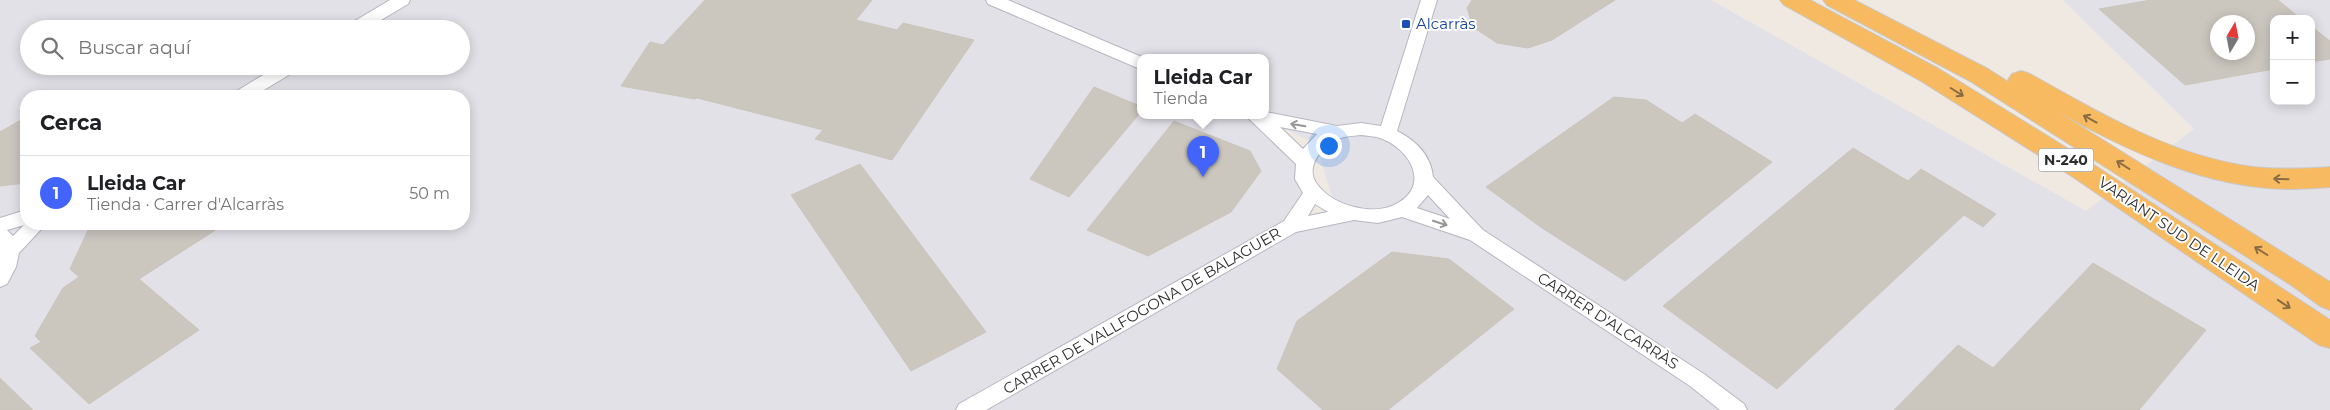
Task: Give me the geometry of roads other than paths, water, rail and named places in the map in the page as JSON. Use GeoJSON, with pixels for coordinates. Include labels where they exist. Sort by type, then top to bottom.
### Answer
{"type":"FeatureCollection","features":[{"type":"Feature","properties":{"kind":"highway","name":"N-240"},"geometry":{"type":"LineString","coordinates":[[1778,0],[1930,75]]}},
{"type":"Feature","properties":{"kind":"highway","name":"VARIANT SUD DE LLEIDA"},"geometry":{"type":"LineString","coordinates":[[1792,0],[1930,75],[2082,170],[2330,336]]}},
{"type":"Feature","properties":{"kind":"highway","name":"VARIANT SUD DE LLEIDA"},"geometry":{"type":"LineString","coordinates":[[1835,0],[1979,75],[2301,277],[2330,298]]}},
{"type":"Feature","properties":{"kind":"highway"},"geometry":{"type":"LineString","coordinates":[[1868,0],[1984,60],[2111,131],[2152,150],[2198,165],[2252,177],[2297,180],[2330,177]]}},
{"type":"Feature","properties":{"kind":"street"},"geometry":{"type":"LineString","coordinates":[[369,20],[402,0]]}},
{"type":"Feature","properties":{"kind":"street"},"geometry":{"type":"LineString","coordinates":[[994,0],[1137,62]]}},
{"type":"Feature","properties":{"kind":"street"},"geometry":{"type":"LineString","coordinates":[[1387,134],[1429,0]]}},
{"type":"Feature","properties":{"kind":"street"},"geometry":{"type":"LineString","coordinates":[[251,90],[276,75]]}},
{"type":"Feature","properties":{"kind":"street"},"geometry":{"type":"LineString","coordinates":[[1260,119],[1304,161]]}},
{"type":"Feature","properties":{"kind":"street"},"geometry":{"type":"LineString","coordinates":[[1268,119],[1336,132],[1361,129],[1387,134],[1408,145],[1422,161],[1426,180],[1419,197],[1402,210],[1378,216],[1351,214],[1291,226]]}},
{"type":"Feature","properties":{"kind":"street"},"geometry":{"type":"LineString","coordinates":[[1336,132],[1315,144],[1304,161],[1304,173],[1313,192],[1323,202],[1351,214]]}},
{"type":"Feature","properties":{"kind":"street","name":"CARRER D'ALCARRÀS"},"geometry":{"type":"LineString","coordinates":[[1426,180],[1477,235],[1697,380],[1736,410]]}},
{"type":"Feature","properties":{"kind":"street"},"geometry":{"type":"LineString","coordinates":[[1291,226],[1313,192]]}},
{"type":"Feature","properties":{"kind":"street","name":"CARRER D'ALCARRÀS"},"geometry":{"type":"LineString","coordinates":[[1402,210],[1477,235]]}},
{"type":"Feature","properties":{"kind":"street"},"geometry":{"type":"LineString","coordinates":[[0,225],[20,219]]}},
{"type":"Feature","properties":{"kind":"street","name":"CARRER DE VALLFOGONA DE BALAGUER"},"geometry":{"type":"LineString","coordinates":[[967,410],[1291,226]]}},
{"type":"Feature","properties":{"kind":"street"},"geometry":{"type":"LineString","coordinates":[[0,279],[9,263],[5,242],[26,230]]}},
{"type":"Feature","properties":{"kind":"place","name":"Alcarràs"},"geometry":{"type":"Point","coordinates":[1406,24]}},
{"type":"Feature","properties":{"kind":"place","name":"Lleida Car"},"geometry":{"type":"Point","coordinates":[1203,177]}}]}
